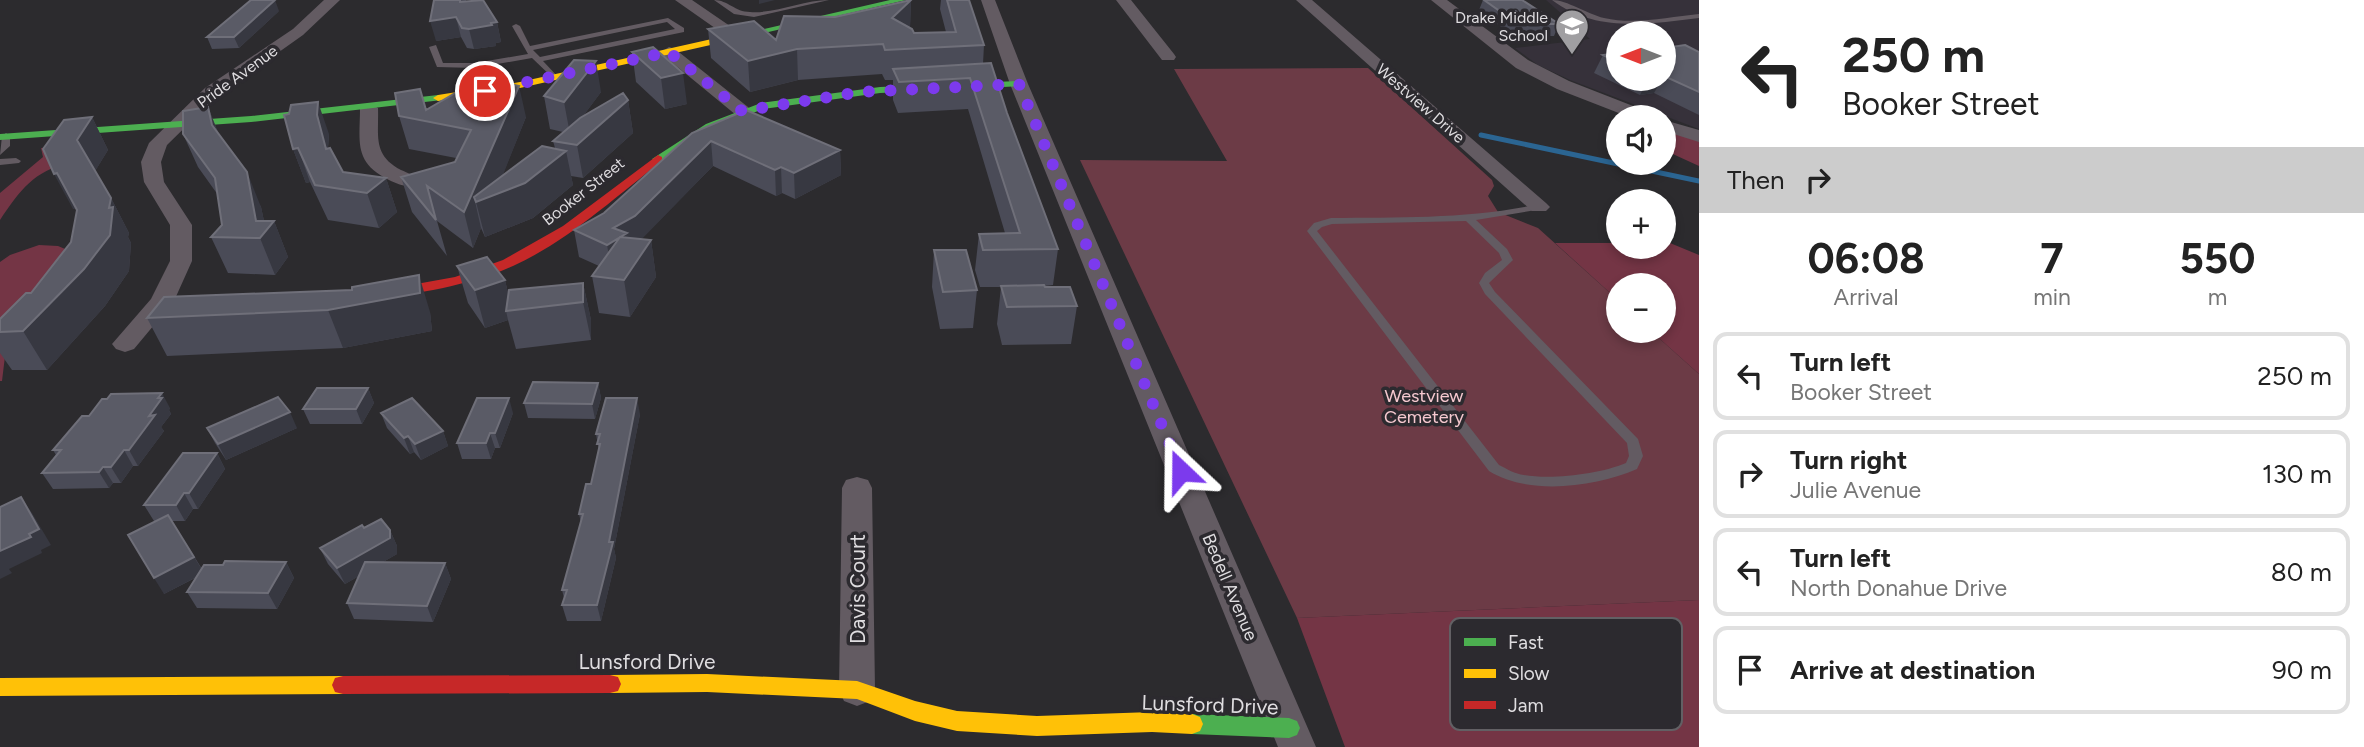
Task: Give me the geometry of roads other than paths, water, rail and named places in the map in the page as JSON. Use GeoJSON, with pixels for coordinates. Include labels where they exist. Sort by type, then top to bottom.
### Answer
{"type":"FeatureCollection","features":[{"type":"Feature","properties":{"kind":"street","name":"Pride Avenue"},"geometry":{"type":"LineString","coordinates":[[125,344],[162,301],[181,261],[181,225],[154,182],[150,162],[158,143],[211,92],[299,32],[333,0]]}},
{"type":"Feature","properties":{"kind":"street"},"geometry":{"type":"LineString","coordinates":[[682,0],[738,37]]}},
{"type":"Feature","properties":{"kind":"street"},"geometry":{"type":"LineString","coordinates":[[2,141],[369,108],[503,88],[738,37],[869,3],[902,0]]}},
{"type":"Feature","properties":{"kind":"street","name":"Bedell Avenue"},"geometry":{"type":"LineString","coordinates":[[988,0],[1019,84],[1293,738]]}},
{"type":"Feature","properties":{"kind":"street"},"geometry":{"type":"LineString","coordinates":[[1123,0],[1168,57]]}},
{"type":"Feature","properties":{"kind":"street","name":"Westview Drive"},"geometry":{"type":"LineString","coordinates":[[1303,0],[1539,207]]}},
{"type":"Feature","properties":{"kind":"street"},"geometry":{"type":"LineString","coordinates":[[1438,0],[1522,64],[1563,85],[1614,105]]}},
{"type":"Feature","properties":{"kind":"street"},"geometry":{"type":"LineString","coordinates":[[669,52],[742,111]]}},
{"type":"Feature","properties":{"kind":"street","name":"Booker Street"},"geometry":{"type":"LineString","coordinates":[[353,299],[405,291],[480,273],[523,256],[558,235],[668,149],[742,111],[860,92],[1019,84]]}},
{"type":"Feature","properties":{"kind":"street"},"geometry":{"type":"LineString","coordinates":[[369,108],[366,136],[381,170],[409,181]]}},
{"type":"Feature","properties":{"kind":"street"},"geometry":{"type":"LineString","coordinates":[[1676,129],[1699,136]]}},
{"type":"Feature","properties":{"kind":"street"},"geometry":{"type":"LineString","coordinates":[[162,301],[183,301]]}},
{"type":"Feature","properties":{"kind":"street","name":"Davis Court"},"geometry":{"type":"LineString","coordinates":[[856,488],[857,690]]}},
{"type":"Feature","properties":{"kind":"street","name":"Lunsford Drive"},"geometry":{"type":"LineString","coordinates":[[0,687],[707,683],[857,690],[915,711],[957,720],[1037,726],[1152,722],[1293,738]]}},
{"type":"Feature","properties":{"kind":"lane"},"geometry":{"type":"LineString","coordinates":[[717,0],[736,13],[754,15],[826,0]]}},
{"type":"Feature","properties":{"kind":"lane"},"geometry":{"type":"LineString","coordinates":[[1555,0],[1577,14],[1605,22],[1625,24],[1699,16]]}},
{"type":"Feature","properties":{"kind":"lane"},"geometry":{"type":"LineString","coordinates":[[433,47],[440,65],[450,67],[491,64],[533,55],[668,20],[681,30],[533,55]]}},
{"type":"Feature","properties":{"kind":"lane"},"geometry":{"type":"LineString","coordinates":[[516,26],[533,55],[554,77]]}},
{"type":"Feature","properties":{"kind":"lane"},"geometry":{"type":"LineString","coordinates":[[0,162],[16,161]]}},
{"type":"Feature","properties":{"kind":"lane"},"geometry":{"type":"LineString","coordinates":[[1468,217],[1503,251],[1508,260],[1502,267],[1487,275],[1484,282],[1491,294],[1633,442],[1636,456],[1632,466],[1618,473],[1529,481],[1507,476],[1494,468],[1312,231],[1318,225],[1331,221],[1468,217],[1505,216],[1539,207]]}},
{"type":"Feature","properties":{"kind":"waterway"},"geometry":{"type":"LineString","coordinates":[[1481,135],[1699,181]]}},
{"type":"Feature","properties":{"kind":"place","name":"Drake Middle School"},"geometry":{"type":"Point","coordinates":[1572,56]}},
{"type":"Feature","properties":{"kind":"park label","name":"Westview Cemetery"},"geometry":{"type":"Point","coordinates":[1424,406]}}]}
